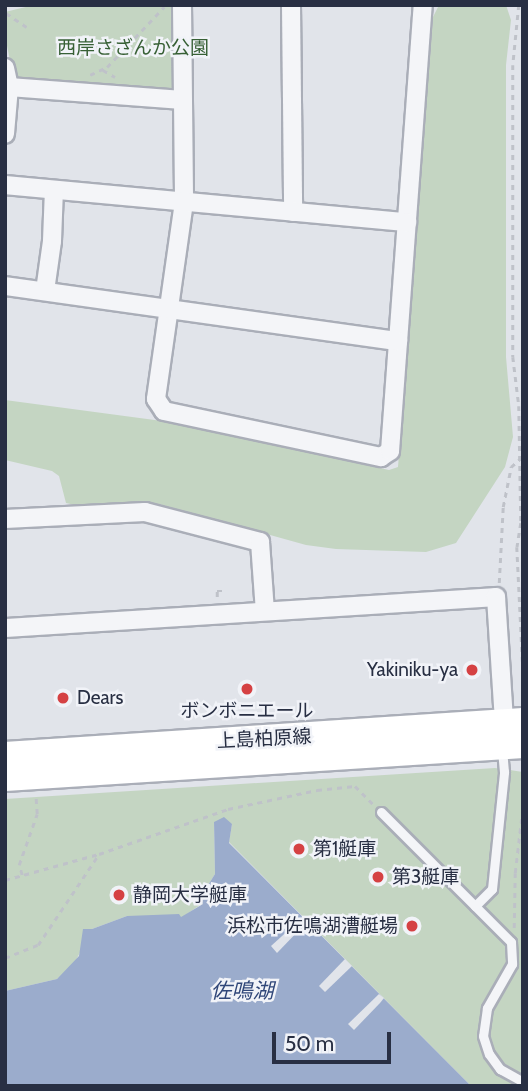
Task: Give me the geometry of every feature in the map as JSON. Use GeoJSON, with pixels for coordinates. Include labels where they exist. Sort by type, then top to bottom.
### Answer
{"type":"FeatureCollection","features":[{"type":"Feature","properties":{"kind":"street"},"geometry":{"type":"LineString","coordinates":[[182,5],[184,202],[156,399],[164,411],[381,457],[390,451],[423,5]]}},
{"type":"Feature","properties":{"kind":"street"},"geometry":{"type":"LineString","coordinates":[[291,5],[293,212]]}},
{"type":"Feature","properties":{"kind":"street"},"geometry":{"type":"LineString","coordinates":[[5,68],[9,87],[5,134]]}},
{"type":"Feature","properties":{"kind":"street"},"geometry":{"type":"LineString","coordinates":[[9,87],[183,100]]}},
{"type":"Feature","properties":{"kind":"street"},"geometry":{"type":"LineString","coordinates":[[5,186],[407,222]]}},
{"type":"Feature","properties":{"kind":"street"},"geometry":{"type":"LineString","coordinates":[[45,291],[52,241],[54,190]]}},
{"type":"Feature","properties":{"kind":"street"},"geometry":{"type":"LineString","coordinates":[[5,286],[398,341]]}},
{"type":"Feature","properties":{"kind":"street"},"geometry":{"type":"LineString","coordinates":[[5,519],[145,512],[260,541],[265,611]]}},
{"type":"Feature","properties":{"kind":"street"},"geometry":{"type":"LineString","coordinates":[[5,628],[496,597],[514,733]]}},
{"type":"Feature","properties":{"kind":"street","name":"上島柏原線"},"geometry":{"type":"LineString","coordinates":[[5,755],[514,733]]}},
{"type":"Feature","properties":{"kind":"street","name":"上島柏原線"},"geometry":{"type":"LineString","coordinates":[[5,778],[514,733]]}},
{"type":"Feature","properties":{"kind":"lane"},"geometry":{"type":"LineString","coordinates":[[475,906],[492,889],[504,772],[514,733]]}},
{"type":"Feature","properties":{"kind":"lane"},"geometry":{"type":"LineString","coordinates":[[381,812],[506,937],[513,949],[512,964],[487,1007],[483,1036],[489,1054],[500,1069],[523,1082]]}},
{"type":"Feature","properties":{"kind":"path"},"geometry":{"type":"LineString","coordinates":[[84,76],[107,66],[166,5]]}},
{"type":"Feature","properties":{"kind":"path"},"geometry":{"type":"LineString","coordinates":[[519,5],[513,65],[513,356],[519,406],[521,523],[517,547],[523,669]]}},
{"type":"Feature","properties":{"kind":"path"},"geometry":{"type":"LineString","coordinates":[[6,13],[27,27]]}},
{"type":"Feature","properties":{"kind":"path"},"geometry":{"type":"LineString","coordinates":[[496,597],[503,507],[511,467],[520,459]]}},
{"type":"Feature","properties":{"kind":"path"},"geometry":{"type":"LineString","coordinates":[[217,594],[217,591],[225,590]]}},
{"type":"Feature","properties":{"kind":"path"},"geometry":{"type":"LineString","coordinates":[[5,880],[99,853],[228,809],[317,790],[355,786],[381,812]]}},
{"type":"Feature","properties":{"kind":"path"},"geometry":{"type":"LineString","coordinates":[[22,875],[19,865],[37,814],[36,792]]}},
{"type":"Feature","properties":{"kind":"path"},"geometry":{"type":"LineString","coordinates":[[506,937],[514,926],[515,873],[523,806]]}},
{"type":"Feature","properties":{"kind":"path"},"geometry":{"type":"LineString","coordinates":[[5,958],[38,945],[99,853]]}},
{"type":"Feature","properties":{"kind":"green space","name":"西岸さざんか公園"},"geometry":{"type":"Polygon","coordinates":[[[34,5],[177,5],[178,87],[170,94],[22,83],[13,75],[5,36],[5,12],[34,5]]]}},
{"type":"Feature","properties":{"kind":"green space"},"geometry":{"type":"Polygon","coordinates":[[[439,5],[506,5],[511,20],[506,65],[506,357],[513,437],[505,467],[456,543],[426,552],[336,549],[306,545],[159,504],[133,502],[75,505],[66,503],[59,476],[52,471],[5,460],[5,400],[162,421],[389,470],[398,467],[433,17],[439,5]]]}},
{"type":"Feature","properties":{"kind":"green space","name":"浜松市佐鳴湖漕艇場"},"geometry":{"type":"Polygon","coordinates":[[[495,768],[523,772],[523,1086],[471,1086],[229,842],[232,824],[214,822],[215,874],[200,898],[203,903],[181,918],[127,916],[92,929],[74,964],[57,979],[5,991],[5,799],[495,768]]]}},
{"type":"Feature","properties":{"kind":"water","name":"佐鳴湖"},"geometry":{"type":"Polygon","coordinates":[[[224,817],[232,824],[229,843],[471,1086],[5,1086],[5,991],[57,979],[79,956],[83,929],[92,929],[127,916],[179,914],[181,917],[203,904],[200,898],[215,874],[214,822],[224,817]]]}},
{"type":"Feature","properties":{"kind":"pier"},"geometry":{"type":"Polygon","coordinates":[[[303,917],[307,921],[277,953],[271,946],[303,917]]]}},
{"type":"Feature","properties":{"kind":"pier"},"geometry":{"type":"Polygon","coordinates":[[[345,959],[352,966],[325,992],[319,986],[345,959]]]}},
{"type":"Feature","properties":{"kind":"pier"},"geometry":{"type":"Polygon","coordinates":[[[379,994],[384,998],[354,1030],[348,1024],[379,994]]]}},
{"type":"Feature","properties":{"kind":"place","name":"Yakiniku-ya"},"geometry":{"type":"Point","coordinates":[472,670]}},
{"type":"Feature","properties":{"kind":"place","name":"ボンボニエール"},"geometry":{"type":"Point","coordinates":[247,689]}},
{"type":"Feature","properties":{"kind":"place","name":"Dears"},"geometry":{"type":"Point","coordinates":[63,698]}},
{"type":"Feature","properties":{"kind":"place","name":"第1艇庫"},"geometry":{"type":"Point","coordinates":[299,849]}},
{"type":"Feature","properties":{"kind":"place","name":"第3艇庫"},"geometry":{"type":"Point","coordinates":[378,877]}},
{"type":"Feature","properties":{"kind":"place","name":"静岡大学艇庫"},"geometry":{"type":"Point","coordinates":[119,895]}},
{"type":"Feature","properties":{"kind":"place","name":"浜松市佐鳴湖漕艇場"},"geometry":{"type":"Point","coordinates":[412,926]}}]}
